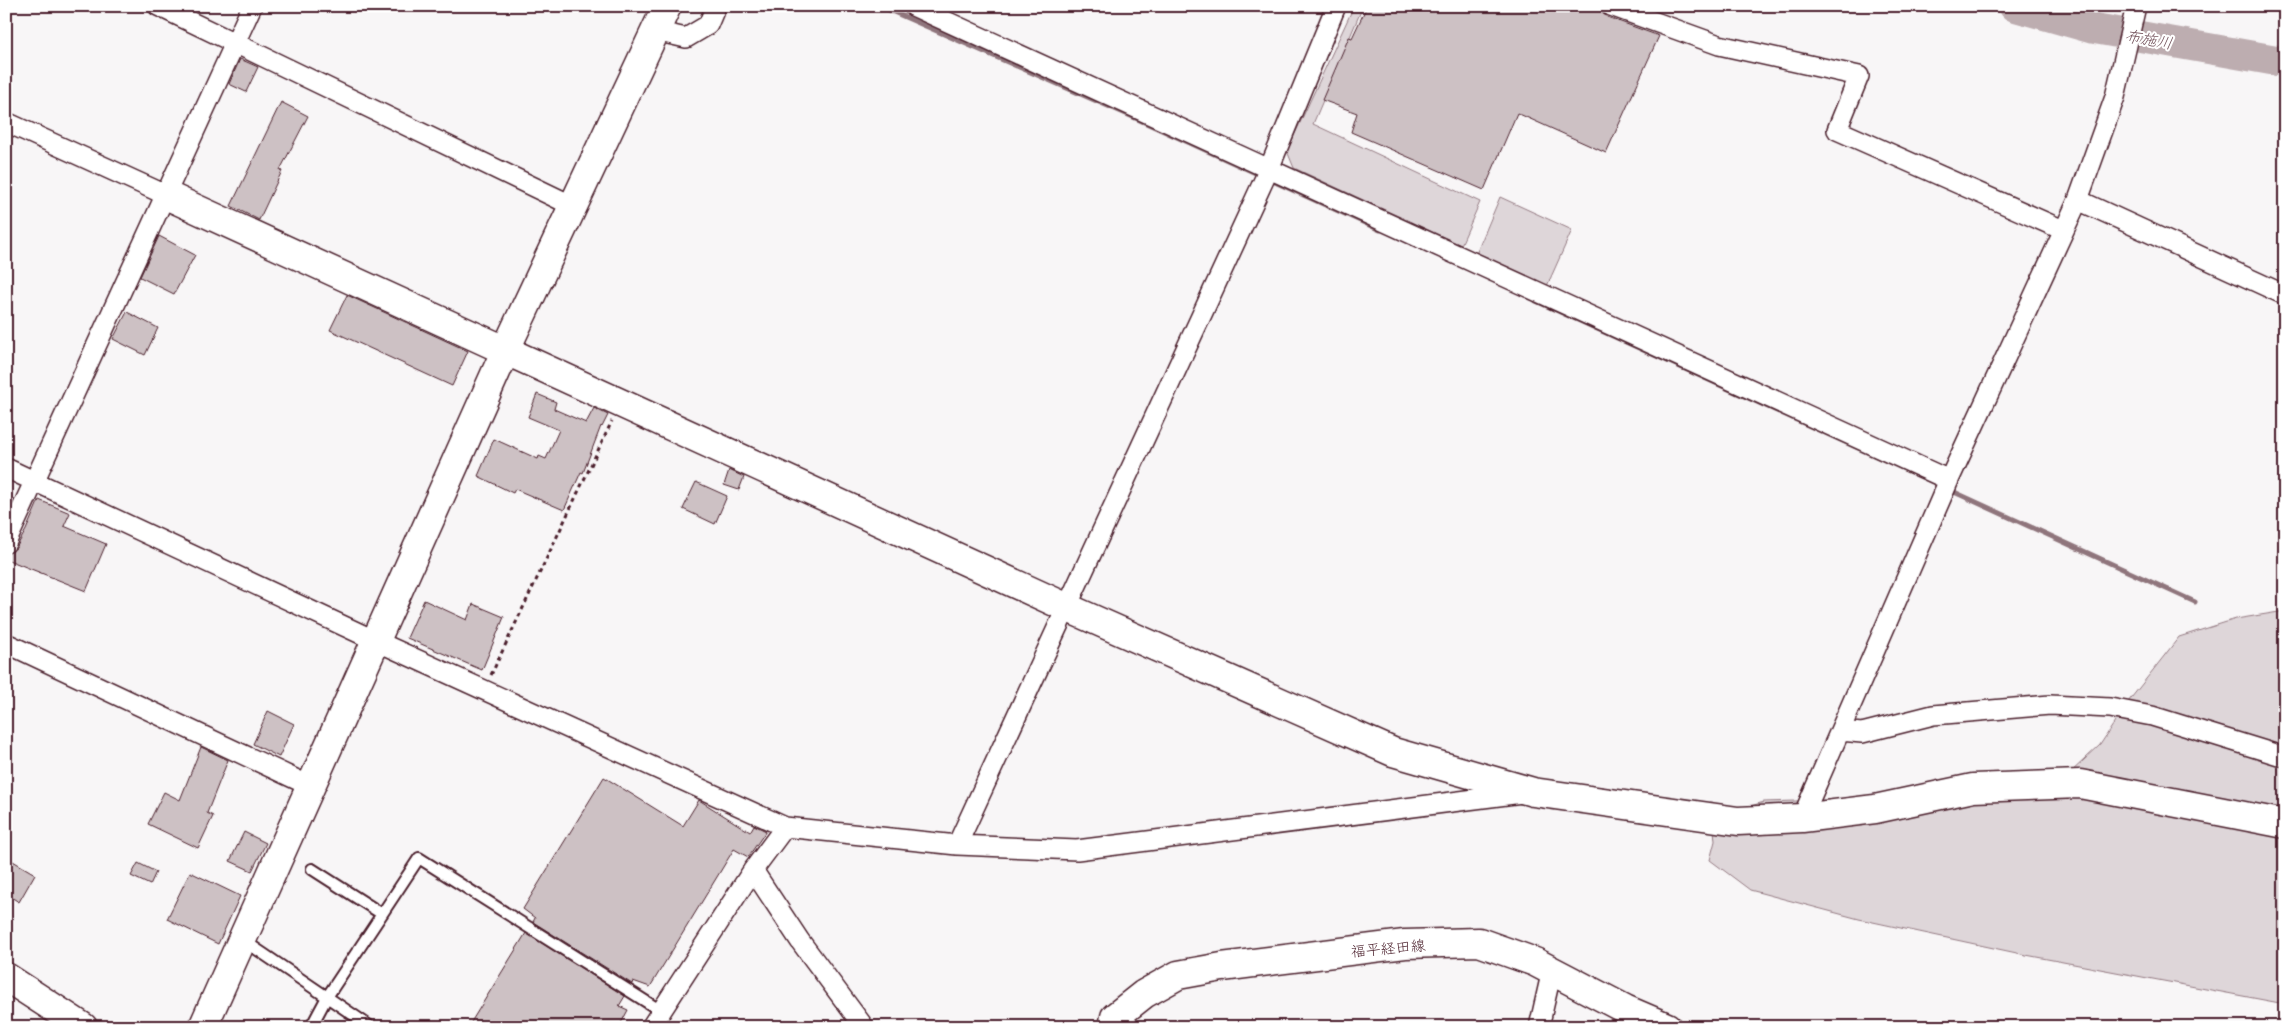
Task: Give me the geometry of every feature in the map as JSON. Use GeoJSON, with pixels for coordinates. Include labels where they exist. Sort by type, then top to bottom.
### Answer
{"type":"FeatureCollection","features":[{"type":"Feature","properties":{"kind":"street"},"geometry":{"type":"LineString","coordinates":[[158,6],[573,206]]}},
{"type":"Feature","properties":{"kind":"street"},"geometry":{"type":"LineString","coordinates":[[6,543],[252,6]]}},
{"type":"Feature","properties":{"kind":"street"},"geometry":{"type":"LineString","coordinates":[[203,1027],[506,350],[667,6]]}},
{"type":"Feature","properties":{"kind":"street"},"geometry":{"type":"LineString","coordinates":[[656,31],[686,38],[708,25],[716,6]]}},
{"type":"Feature","properties":{"kind":"street"},"geometry":{"type":"LineString","coordinates":[[913,6],[1949,480]]}},
{"type":"Feature","properties":{"kind":"street"},"geometry":{"type":"LineString","coordinates":[[957,846],[1269,170],[1336,6]]}},
{"type":"Feature","properties":{"kind":"street"},"geometry":{"type":"LineString","coordinates":[[1611,6],[1719,45],[1859,76],[1837,130],[2063,230]]}},
{"type":"Feature","properties":{"kind":"street"},"geometry":{"type":"LineString","coordinates":[[1802,818],[1949,480],[2078,200],[2115,97],[2136,6]]}},
{"type":"Feature","properties":{"kind":"street"},"geometry":{"type":"LineString","coordinates":[[6,122],[1068,608],[1393,752],[1533,792],[1738,821],[1802,818],[1874,809],[1973,788],[2080,784],[2285,824]]}},
{"type":"Feature","properties":{"kind":"street"},"geometry":{"type":"LineString","coordinates":[[2078,200],[2285,295]]}},
{"type":"Feature","properties":{"kind":"street"},"geometry":{"type":"LineString","coordinates":[[6,468],[785,827],[957,846],[1076,850],[1533,792]]}},
{"type":"Feature","properties":{"kind":"street"},"geometry":{"type":"LineString","coordinates":[[6,643],[310,786]]}},
{"type":"Feature","properties":{"kind":"street"},"geometry":{"type":"LineString","coordinates":[[1840,730],[1862,733],[1933,715],[2050,705],[2110,708],[2152,716],[2285,757]]}},
{"type":"Feature","properties":{"kind":"street"},"geometry":{"type":"LineString","coordinates":[[656,1019],[753,870],[785,827]]}},
{"type":"Feature","properties":{"kind":"street"},"geometry":{"type":"LineString","coordinates":[[753,870],[800,941],[864,1027]]}},
{"type":"Feature","properties":{"kind":"street","name":"福平経田線"},"geometry":{"type":"LineString","coordinates":[[1113,1027],[1115,1017],[1144,994],[1178,975],[1232,966],[1405,944],[1479,942],[1552,970],[1625,1009],[1667,1027]]}},
{"type":"Feature","properties":{"kind":"street"},"geometry":{"type":"LineString","coordinates":[[1539,1027],[1552,970]]}},
{"type":"Feature","properties":{"kind":"street"},"geometry":{"type":"LineString","coordinates":[[6,977],[83,1027]]}},
{"type":"Feature","properties":{"kind":"lane"},"geometry":{"type":"LineString","coordinates":[[311,1027],[327,997],[419,858],[656,1019]]}},
{"type":"Feature","properties":{"kind":"lane"},"geometry":{"type":"LineString","coordinates":[[312,869],[382,914]]}},
{"type":"Feature","properties":{"kind":"lane"},"geometry":{"type":"LineString","coordinates":[[243,939],[371,1027]]}},
{"type":"Feature","properties":{"kind":"path"},"geometry":{"type":"LineString","coordinates":[[485,690],[551,546],[620,403]]}},
{"type":"Feature","properties":{"kind":"shaded area"},"geometry":{"type":"Polygon","coordinates":[[[1354,6],[1363,6],[1313,124],[1480,202],[1461,245],[1294,168],[1287,151],[1354,6]]]}},
{"type":"Feature","properties":{"kind":"shaded area"},"geometry":{"type":"Polygon","coordinates":[[[1500,197],[1572,230],[1547,286],[1476,254],[1500,197]]]}},
{"type":"Feature","properties":{"kind":"shaded area"},"geometry":{"type":"Polygon","coordinates":[[[2285,611],[2285,1004],[2026,955],[1859,919],[1750,890],[1710,860],[1715,841],[1714,830],[1723,814],[1764,802],[1923,797],[2070,773],[2100,745],[2128,702],[2179,637],[2236,619],[2285,611]]]}},
{"type":"Feature","properties":{"kind":"building"},"geometry":{"type":"Polygon","coordinates":[[[1367,6],[1594,6],[1607,17],[1659,36],[1606,153],[1517,113],[1484,190],[1351,132],[1357,113],[1322,100],[1349,37],[1352,38],[1367,6]]]}},
{"type":"Feature","properties":{"kind":"building"},"geometry":{"type":"Polygon","coordinates":[[[240,59],[258,67],[246,92],[229,84],[240,59]]]}},
{"type":"Feature","properties":{"kind":"building"},"geometry":{"type":"Polygon","coordinates":[[[281,102],[308,116],[280,170],[282,171],[259,220],[231,206],[281,102]]]}},
{"type":"Feature","properties":{"kind":"building"},"geometry":{"type":"Polygon","coordinates":[[[159,236],[195,255],[174,294],[140,277],[159,236]]]}},
{"type":"Feature","properties":{"kind":"building"},"geometry":{"type":"Polygon","coordinates":[[[347,295],[468,351],[452,386],[330,330],[347,295]]]}},
{"type":"Feature","properties":{"kind":"building"},"geometry":{"type":"Polygon","coordinates":[[[127,312],[158,328],[145,355],[113,339],[127,312]]]}},
{"type":"Feature","properties":{"kind":"building"},"geometry":{"type":"Polygon","coordinates":[[[537,394],[556,402],[554,409],[586,423],[594,408],[608,415],[601,426],[583,473],[581,472],[564,510],[515,489],[513,493],[478,476],[494,439],[538,459],[539,456],[546,459],[559,430],[528,417],[537,394]]]}},
{"type":"Feature","properties":{"kind":"building"},"geometry":{"type":"Polygon","coordinates":[[[729,470],[744,477],[739,490],[724,485],[729,470]]]}},
{"type":"Feature","properties":{"kind":"building"},"geometry":{"type":"Polygon","coordinates":[[[696,482],[727,496],[715,524],[683,509],[696,482]]]}},
{"type":"Feature","properties":{"kind":"building"},"geometry":{"type":"Polygon","coordinates":[[[39,500],[70,513],[64,526],[106,544],[86,591],[6,559],[6,554],[16,548],[39,500]]]}},
{"type":"Feature","properties":{"kind":"building"},"geometry":{"type":"Polygon","coordinates":[[[424,600],[467,620],[473,604],[504,617],[482,670],[407,638],[424,600]]]}},
{"type":"Feature","properties":{"kind":"building"},"geometry":{"type":"Polygon","coordinates":[[[268,711],[294,724],[279,757],[253,744],[268,711]]]}},
{"type":"Feature","properties":{"kind":"building"},"geometry":{"type":"Polygon","coordinates":[[[201,747],[228,760],[207,813],[213,816],[198,848],[148,824],[164,792],[180,800],[201,747]]]}},
{"type":"Feature","properties":{"kind":"building"},"geometry":{"type":"Polygon","coordinates":[[[604,777],[683,826],[699,800],[750,832],[754,825],[766,831],[748,857],[734,849],[650,987],[633,981],[632,984],[533,922],[535,918],[523,909],[604,777]]]}},
{"type":"Feature","properties":{"kind":"building"},"geometry":{"type":"Polygon","coordinates":[[[244,832],[266,843],[252,871],[230,861],[244,832]]]}},
{"type":"Feature","properties":{"kind":"building"},"geometry":{"type":"Polygon","coordinates":[[[6,857],[35,874],[19,902],[6,894],[6,857]]]}},
{"type":"Feature","properties":{"kind":"building"},"geometry":{"type":"Polygon","coordinates":[[[138,863],[156,872],[150,885],[131,876],[138,863]]]}},
{"type":"Feature","properties":{"kind":"building"},"geometry":{"type":"Polygon","coordinates":[[[190,872],[240,896],[218,944],[167,919],[190,872]]]}},
{"type":"Feature","properties":{"kind":"building"},"geometry":{"type":"Polygon","coordinates":[[[526,933],[625,996],[619,1006],[628,1010],[619,1027],[468,1027],[526,933]]]}},
{"type":"Feature","properties":{"kind":"waterway"},"geometry":{"type":"LineString","coordinates":[[880,6],[1133,117],[1380,230]]}},
{"type":"Feature","properties":{"kind":"waterway","name":"布施川"},"geometry":{"type":"LineString","coordinates":[[2014,6],[2092,28],[2285,62]]}},
{"type":"Feature","properties":{"kind":"waterway"},"geometry":{"type":"LineString","coordinates":[[1536,301],[2195,602]]}}]}
